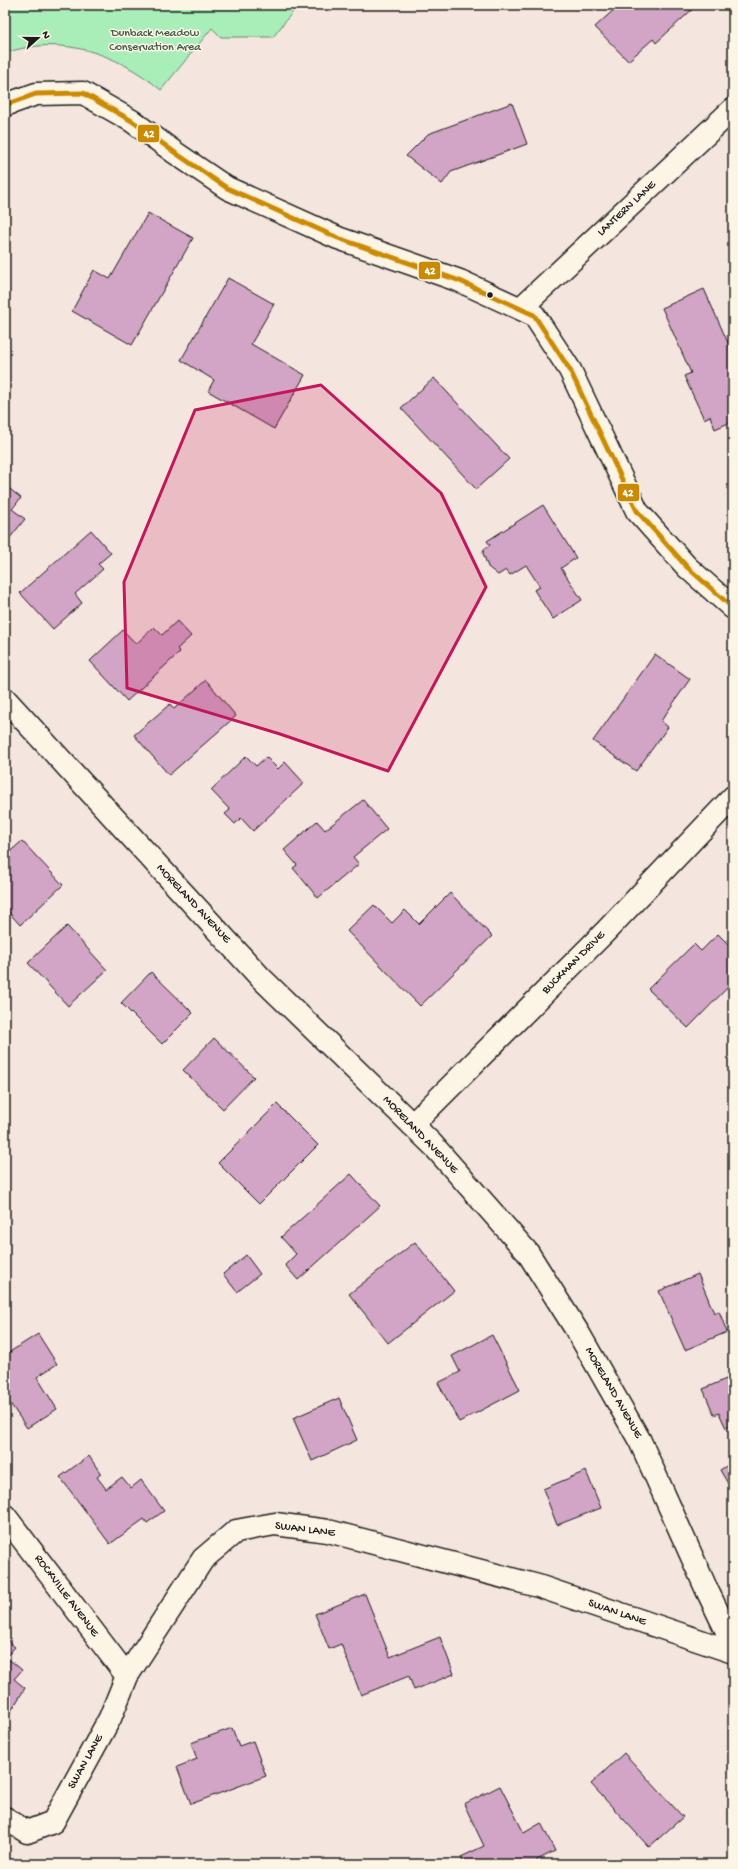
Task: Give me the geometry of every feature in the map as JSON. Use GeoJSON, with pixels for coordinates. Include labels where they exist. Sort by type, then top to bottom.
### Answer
{"type":"FeatureCollection","features":[{"type":"Feature","properties":{"kind":"street"},"geometry":{"type":"LineString","coordinates":[[5,105],[36,94],[83,93],[132,120],[174,152],[227,188],[338,238],[460,281],[521,308],[534,316],[570,370],[637,512],[687,567],[733,608]]}},
{"type":"Feature","properties":{"kind":"street","name":"LANTERN LANE"},"geometry":{"type":"LineString","coordinates":[[521,308],[733,109]]}},
{"type":"Feature","properties":{"kind":"street","name":"MORELAND AVENUE"},"geometry":{"type":"LineString","coordinates":[[5,699],[261,978],[432,1144],[528,1253],[575,1328],[640,1441],[706,1588],[733,1644]]}},
{"type":"Feature","properties":{"kind":"street","name":"BUCKMAN DRIVE"},"geometry":{"type":"LineString","coordinates":[[412,1125],[605,932],[733,797]]}},
{"type":"Feature","properties":{"kind":"street","name":"ROCKVILLE AVENUE"},"geometry":{"type":"LineString","coordinates":[[5,1516],[127,1676]]}},
{"type":"Feature","properties":{"kind":"street","name":"SWAN LANE"},"geometry":{"type":"LineString","coordinates":[[5,1818],[27,1832],[53,1822],[110,1718],[127,1676],[203,1559],[236,1531],[275,1524],[328,1531],[538,1586],[733,1652]]}},
{"type":"Feature","properties":{"kind":"highlighted area"},"geometry":{"type":"Polygon","coordinates":[[[321,385],[441,493],[486,587],[388,771],[280,734],[127,688],[124,582],[195,410],[321,385]]]}},
{"type":"Feature","properties":{"kind":"green space","name":"Dunback Meadow Conservation Area"},"geometry":{"type":"Polygon","coordinates":[[[5,5],[298,5],[273,37],[221,37],[212,28],[161,90],[126,66],[88,50],[47,46],[26,48],[5,53],[5,5]]]}},
{"type":"Feature","properties":{"kind":"building"},"geometry":{"type":"Polygon","coordinates":[[[619,5],[697,5],[656,43],[653,39],[628,61],[595,27],[619,5]]]}},
{"type":"Feature","properties":{"kind":"building"},"geometry":{"type":"Polygon","coordinates":[[[512,103],[527,144],[451,172],[442,184],[406,156],[428,134],[512,103]]]}},
{"type":"Feature","properties":{"kind":"building"},"geometry":{"type":"Polygon","coordinates":[[[148,213],[193,238],[132,345],[72,311],[94,270],[110,279],[148,213]]]}},
{"type":"Feature","properties":{"kind":"building"},"geometry":{"type":"Polygon","coordinates":[[[228,278],[274,304],[251,344],[305,375],[274,429],[208,391],[214,380],[181,360],[228,278]]]}},
{"type":"Feature","properties":{"kind":"building"},"geometry":{"type":"Polygon","coordinates":[[[704,289],[733,354],[733,421],[715,429],[710,416],[704,419],[684,376],[691,373],[662,308],[704,289]]]}},
{"type":"Feature","properties":{"kind":"building"},"geometry":{"type":"Polygon","coordinates":[[[434,378],[509,459],[476,489],[401,408],[434,378]]]}},
{"type":"Feature","properties":{"kind":"building"},"geometry":{"type":"Polygon","coordinates":[[[5,485],[21,498],[12,509],[25,519],[5,544],[5,485]]]}},
{"type":"Feature","properties":{"kind":"building"},"geometry":{"type":"Polygon","coordinates":[[[543,505],[576,558],[561,568],[582,600],[553,619],[534,590],[540,587],[526,565],[510,575],[506,570],[498,575],[488,567],[483,553],[484,549],[490,545],[487,541],[543,505]]]}},
{"type":"Feature","properties":{"kind":"building"},"geometry":{"type":"Polygon","coordinates":[[[91,530],[111,553],[98,564],[103,569],[75,594],[82,603],[53,629],[20,593],[91,530]]]}},
{"type":"Feature","properties":{"kind":"building"},"geometry":{"type":"Polygon","coordinates":[[[177,621],[191,636],[177,649],[180,652],[127,701],[90,661],[123,630],[136,644],[154,627],[162,635],[177,621]]]}},
{"type":"Feature","properties":{"kind":"building"},"geometry":{"type":"Polygon","coordinates":[[[655,654],[690,679],[661,721],[668,727],[636,771],[593,741],[655,654]]]}},
{"type":"Feature","properties":{"kind":"building"},"geometry":{"type":"Polygon","coordinates":[[[206,680],[236,716],[169,775],[134,735],[170,704],[174,709],[206,680]]]}},
{"type":"Feature","properties":{"kind":"building"},"geometry":{"type":"Polygon","coordinates":[[[246,756],[256,766],[266,757],[278,769],[285,762],[304,783],[253,831],[241,818],[235,824],[225,814],[230,810],[211,790],[246,756]]]}},
{"type":"Feature","properties":{"kind":"building"},"geometry":{"type":"Polygon","coordinates":[[[363,800],[387,829],[353,857],[359,864],[318,898],[293,868],[297,865],[284,850],[317,821],[325,830],[363,800]]]}},
{"type":"Feature","properties":{"kind":"building"},"geometry":{"type":"Polygon","coordinates":[[[22,841],[63,885],[20,925],[5,908],[5,856],[22,841]]]}},
{"type":"Feature","properties":{"kind":"building"},"geometry":{"type":"Polygon","coordinates":[[[450,893],[492,936],[420,1006],[347,931],[374,905],[392,923],[405,910],[419,924],[450,893]]]}},
{"type":"Feature","properties":{"kind":"building"},"geometry":{"type":"Polygon","coordinates":[[[67,926],[107,970],[68,1006],[28,963],[67,926]]]}},
{"type":"Feature","properties":{"kind":"building"},"geometry":{"type":"Polygon","coordinates":[[[718,934],[733,949],[733,982],[688,1028],[648,989],[694,944],[701,951],[718,934]]]}},
{"type":"Feature","properties":{"kind":"building"},"geometry":{"type":"Polygon","coordinates":[[[151,972],[193,1013],[162,1044],[121,1003],[151,972]]]}},
{"type":"Feature","properties":{"kind":"building"},"geometry":{"type":"Polygon","coordinates":[[[214,1038],[254,1077],[223,1109],[183,1070],[214,1038]]]}},
{"type":"Feature","properties":{"kind":"building"},"geometry":{"type":"Polygon","coordinates":[[[277,1104],[318,1145],[259,1204],[218,1163],[277,1104]]]}},
{"type":"Feature","properties":{"kind":"building"},"geometry":{"type":"Polygon","coordinates":[[[351,1174],[380,1206],[298,1280],[285,1265],[296,1254],[281,1237],[351,1174]]]}},
{"type":"Feature","properties":{"kind":"building"},"geometry":{"type":"Polygon","coordinates":[[[415,1242],[454,1291],[388,1343],[349,1294],[415,1242]]]}},
{"type":"Feature","properties":{"kind":"building"},"geometry":{"type":"Polygon","coordinates":[[[246,1255],[260,1274],[237,1292],[223,1274],[246,1255]]]}},
{"type":"Feature","properties":{"kind":"building"},"geometry":{"type":"Polygon","coordinates":[[[698,1274],[714,1313],[719,1311],[727,1332],[685,1350],[659,1291],[698,1274]]]}},
{"type":"Feature","properties":{"kind":"building"},"geometry":{"type":"Polygon","coordinates":[[[38,1334],[57,1364],[37,1377],[57,1409],[27,1428],[5,1396],[5,1355],[38,1334]]]}},
{"type":"Feature","properties":{"kind":"building"},"geometry":{"type":"Polygon","coordinates":[[[492,1335],[520,1390],[459,1422],[438,1383],[460,1372],[452,1356],[492,1335]]]}},
{"type":"Feature","properties":{"kind":"building"},"geometry":{"type":"Polygon","coordinates":[[[733,1376],[733,1425],[726,1428],[719,1413],[714,1415],[703,1389],[733,1376]]]}},
{"type":"Feature","properties":{"kind":"building"},"geometry":{"type":"Polygon","coordinates":[[[339,1398],[357,1440],[312,1461],[293,1418],[339,1398]]]}},
{"type":"Feature","properties":{"kind":"building"},"geometry":{"type":"Polygon","coordinates":[[[89,1456],[101,1474],[97,1477],[106,1489],[122,1477],[131,1488],[141,1480],[164,1511],[147,1523],[144,1519],[110,1544],[60,1477],[89,1456]]]}},
{"type":"Feature","properties":{"kind":"building"},"geometry":{"type":"Polygon","coordinates":[[[733,1462],[733,1492],[720,1470],[733,1462]]]}},
{"type":"Feature","properties":{"kind":"building"},"geometry":{"type":"Polygon","coordinates":[[[586,1471],[601,1508],[557,1525],[543,1489],[586,1471]]]}},
{"type":"Feature","properties":{"kind":"building"},"geometry":{"type":"Polygon","coordinates":[[[365,1594],[390,1657],[440,1637],[454,1674],[414,1690],[409,1676],[361,1695],[341,1644],[329,1649],[315,1614],[365,1594]]]}},
{"type":"Feature","properties":{"kind":"building"},"geometry":{"type":"Polygon","coordinates":[[[5,1639],[15,1647],[6,1657],[22,1670],[14,1679],[25,1688],[5,1721],[5,1639]]]}},
{"type":"Feature","properties":{"kind":"building"},"geometry":{"type":"Polygon","coordinates":[[[232,1728],[239,1746],[253,1741],[266,1776],[191,1804],[177,1767],[197,1759],[191,1743],[232,1728]]]}},
{"type":"Feature","properties":{"kind":"building"},"geometry":{"type":"Polygon","coordinates":[[[624,1753],[683,1817],[649,1847],[591,1784],[624,1753]]]}},
{"type":"Feature","properties":{"kind":"building"},"geometry":{"type":"Polygon","coordinates":[[[500,1786],[524,1833],[541,1823],[555,1851],[537,1860],[539,1864],[464,1864],[461,1857],[484,1846],[464,1804],[500,1786]]]}},
{"type":"Feature","properties":{"kind":"transit line","name":"42"},"geometry":{"type":"LineString","coordinates":[[5,105],[36,94],[83,93],[132,121],[227,188],[338,238],[460,281],[534,315],[570,370],[637,511],[687,567],[733,608]]}}]}
